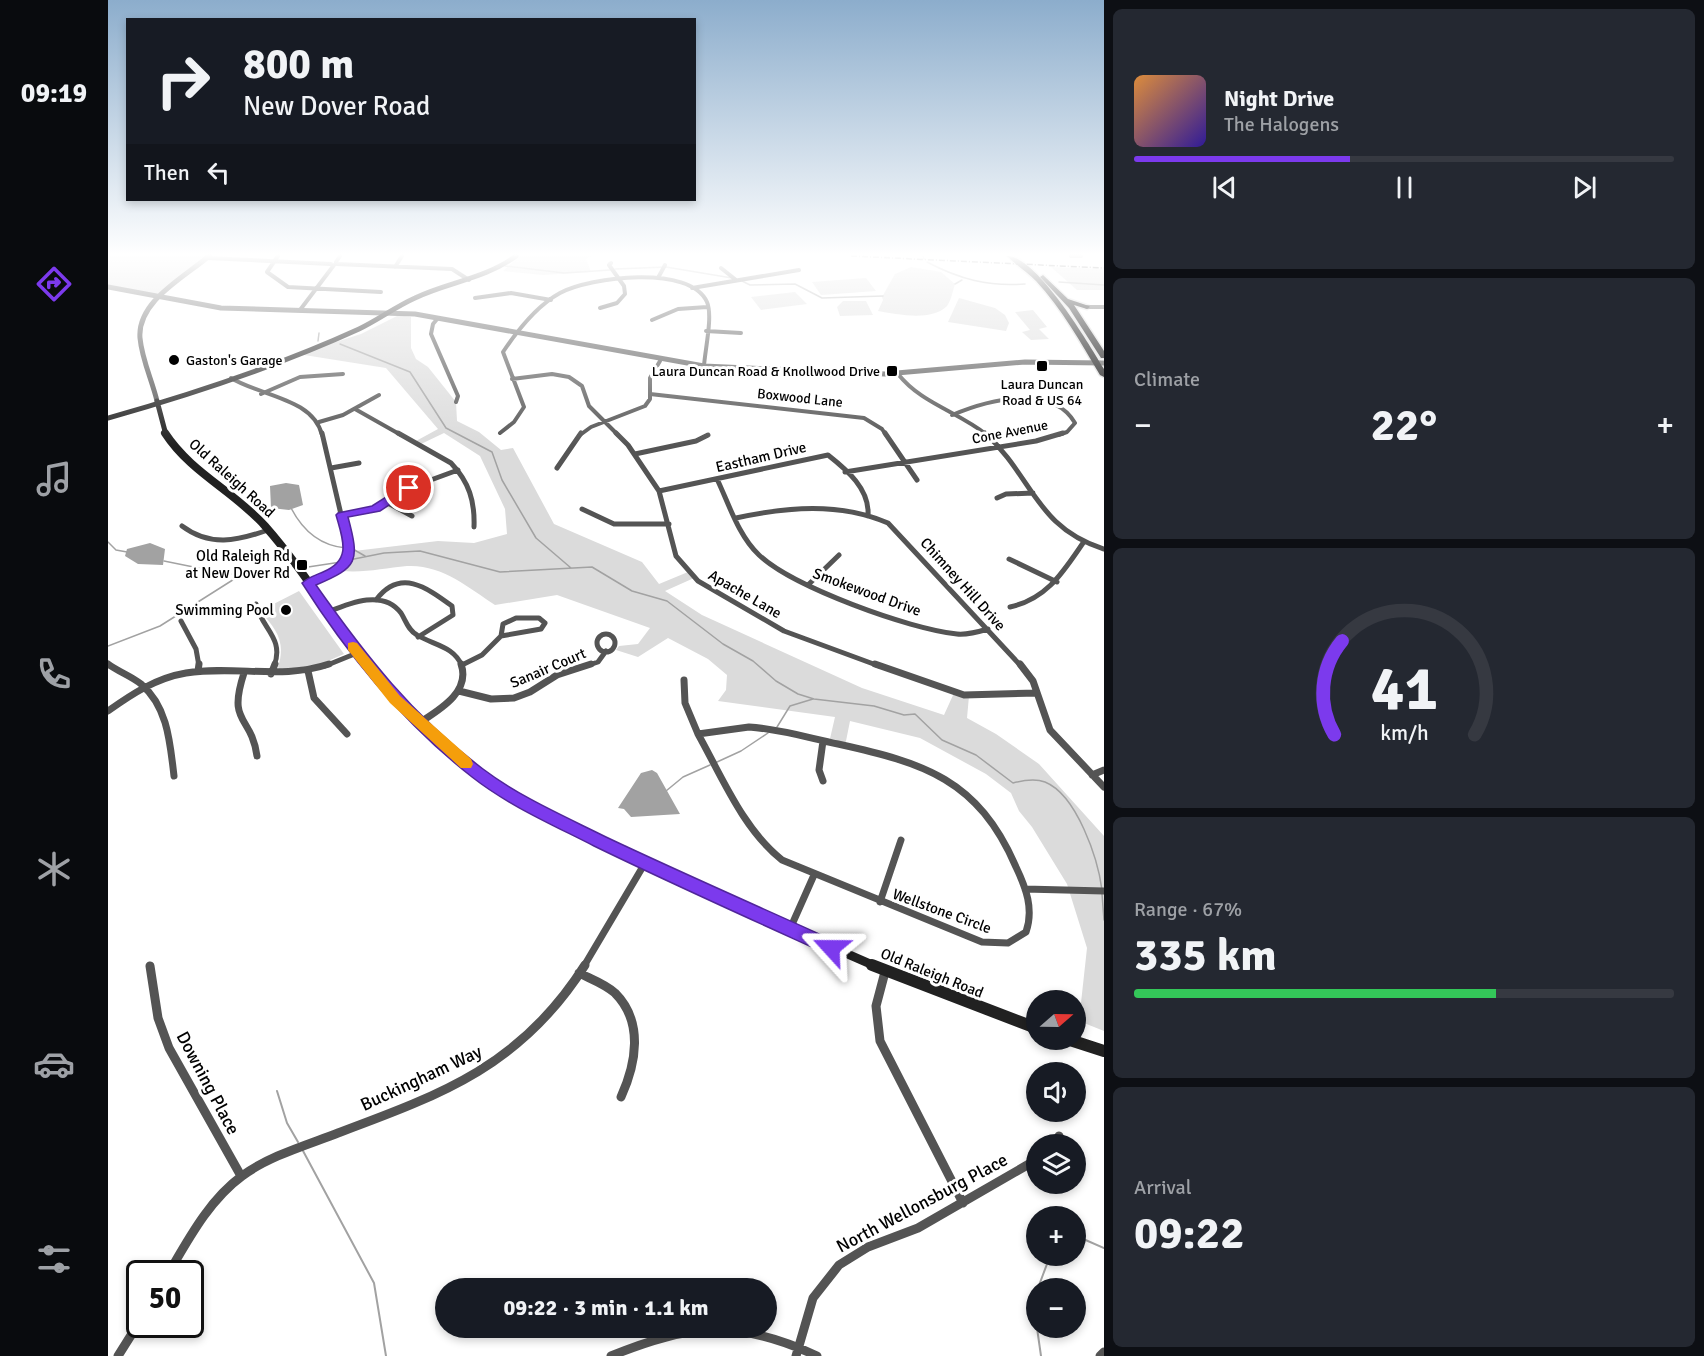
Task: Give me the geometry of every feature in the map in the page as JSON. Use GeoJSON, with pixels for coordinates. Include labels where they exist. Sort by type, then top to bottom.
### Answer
{"type":"FeatureCollection","features":[{"type":"Feature","properties":{"kind":"highway"},"geometry":{"type":"LineString","coordinates":[[1068,319],[1101,365],[1104,375]]}},
{"type":"Feature","properties":{"kind":"highway"},"geometry":{"type":"LineString","coordinates":[[1080,319],[1104,356]]}},
{"type":"Feature","properties":{"kind":"main road"},"geometry":{"type":"LineString","coordinates":[[108,417],[231,378],[341,337],[376,319]]}},
{"type":"Feature","properties":{"kind":"main road","name":"Old Raleigh Road"},"geometry":{"type":"LineString","coordinates":[[158,403],[166,427],[164,431],[175,447],[204,476],[244,504],[268,530],[357,653],[395,699],[419,723],[478,773],[505,792],[546,815],[645,863],[885,972],[960,1002],[1026,1025]]}},
{"type":"Feature","properties":{"kind":"main road"},"geometry":{"type":"LineString","coordinates":[[1086,1045],[1104,1051]]}},
{"type":"Feature","properties":{"kind":"street","name":"Old Raleigh Road"},"geometry":{"type":"LineString","coordinates":[[143,319],[140,332],[158,403]]}},
{"type":"Feature","properties":{"kind":"street"},"geometry":{"type":"LineString","coordinates":[[437,319],[430,334],[458,396],[456,402]]}},
{"type":"Feature","properties":{"kind":"street"},"geometry":{"type":"LineString","coordinates":[[445,319],[660,361],[704,366],[898,374],[1018,363],[1101,365]]}},
{"type":"Feature","properties":{"kind":"street"},"geometry":{"type":"LineString","coordinates":[[500,432],[514,422],[524,407],[502,354],[532,319]]}},
{"type":"Feature","properties":{"kind":"street"},"geometry":{"type":"LineString","coordinates":[[704,366],[707,319]]}},
{"type":"Feature","properties":{"kind":"street"},"geometry":{"type":"LineString","coordinates":[[706,331],[741,333]]}},
{"type":"Feature","properties":{"kind":"street"},"geometry":{"type":"LineString","coordinates":[[557,468],[564,462],[581,434],[641,410],[648,403],[651,394],[650,378],[660,361]]}},
{"type":"Feature","properties":{"kind":"street"},"geometry":{"type":"LineString","coordinates":[[261,394],[281,382],[298,376],[317,373],[343,374]]}},
{"type":"Feature","properties":{"kind":"street","name":"Apache Lane"},"geometry":{"type":"LineString","coordinates":[[512,379],[552,374],[574,380],[584,389],[589,406],[635,454],[659,491],[676,556],[689,574],[717,594],[784,631],[962,695],[1037,693]]}},
{"type":"Feature","properties":{"kind":"street"},"geometry":{"type":"LineString","coordinates":[[898,374],[917,396],[979,429],[999,447],[1018,468],[1053,524],[1083,543],[1104,549]]}},
{"type":"Feature","properties":{"kind":"street"},"geometry":{"type":"LineString","coordinates":[[231,378],[261,394],[300,408],[312,414],[319,422],[351,548],[349,558],[338,571],[308,583]]}},
{"type":"Feature","properties":{"kind":"street","name":"Boxwood Lane"},"geometry":{"type":"LineString","coordinates":[[651,394],[857,416],[882,429],[917,480]]}},
{"type":"Feature","properties":{"kind":"street"},"geometry":{"type":"LineString","coordinates":[[319,422],[379,395]]}},
{"type":"Feature","properties":{"kind":"street","name":"Cone Avenue"},"geometry":{"type":"LineString","coordinates":[[845,472],[999,447],[1067,432],[1074,426],[1074,418],[1060,406],[1032,399],[973,405],[952,415]]}},
{"type":"Feature","properties":{"kind":"street"},"geometry":{"type":"LineString","coordinates":[[354,408],[440,454],[458,470],[472,493],[474,527]]}},
{"type":"Feature","properties":{"kind":"street"},"geometry":{"type":"LineString","coordinates":[[635,454],[696,441],[708,435]]}},
{"type":"Feature","properties":{"kind":"street","name":"Eastham Drive"},"geometry":{"type":"LineString","coordinates":[[659,491],[826,454],[868,497],[870,507],[868,516]]}},
{"type":"Feature","properties":{"kind":"street"},"geometry":{"type":"LineString","coordinates":[[331,468],[359,463]]}},
{"type":"Feature","properties":{"kind":"street"},"geometry":{"type":"LineString","coordinates":[[342,515],[376,508],[388,503],[409,488],[458,470]]}},
{"type":"Feature","properties":{"kind":"street","name":"Smokewood Drive"},"geometry":{"type":"LineString","coordinates":[[717,479],[736,518],[759,555],[809,584],[945,632],[961,634],[988,629]]}},
{"type":"Feature","properties":{"kind":"street"},"geometry":{"type":"LineString","coordinates":[[997,498],[1006,494],[1033,493]]}},
{"type":"Feature","properties":{"kind":"street"},"geometry":{"type":"LineString","coordinates":[[388,503],[412,516]]}},
{"type":"Feature","properties":{"kind":"street","name":"Chimney Hill Drive"},"geometry":{"type":"LineString","coordinates":[[736,518],[801,506],[868,516],[887,523],[899,531],[1031,677],[1050,730],[1104,787]]}},
{"type":"Feature","properties":{"kind":"street"},"geometry":{"type":"LineString","coordinates":[[582,509],[614,524],[669,524]]}},
{"type":"Feature","properties":{"kind":"street"},"geometry":{"type":"LineString","coordinates":[[182,526],[198,539],[215,541],[243,538],[268,530]]}},
{"type":"Feature","properties":{"kind":"street"},"geometry":{"type":"LineString","coordinates":[[1010,607],[1036,599],[1057,582],[1083,543]]}},
{"type":"Feature","properties":{"kind":"street"},"geometry":{"type":"LineString","coordinates":[[809,584],[838,555]]}},
{"type":"Feature","properties":{"kind":"street"},"geometry":{"type":"LineString","coordinates":[[1009,559],[1057,582]]}},
{"type":"Feature","properties":{"kind":"street"},"geometry":{"type":"LineString","coordinates":[[376,600],[387,586],[410,582],[425,587],[452,606],[453,615],[449,620],[418,637]]}},
{"type":"Feature","properties":{"kind":"street"},"geometry":{"type":"LineString","coordinates":[[328,612],[357,601],[376,600],[397,609],[406,626],[418,637],[446,648],[462,665],[464,677],[459,691],[439,710],[419,723]]}},
{"type":"Feature","properties":{"kind":"street"},"geometry":{"type":"LineString","coordinates":[[256,604],[256,611],[272,630],[278,644],[277,658],[271,674]]}},
{"type":"Feature","properties":{"kind":"street"},"geometry":{"type":"LineString","coordinates":[[462,665],[482,655],[501,636],[541,629],[545,623],[539,618],[512,619],[503,624],[501,636]]}},
{"type":"Feature","properties":{"kind":"street"},"geometry":{"type":"LineString","coordinates":[[181,621],[182,628],[198,651],[198,671]]}},
{"type":"Feature","properties":{"kind":"street","name":"Sanair Court"},"geometry":{"type":"LineString","coordinates":[[459,691],[491,699],[514,698],[530,692],[556,675],[598,662],[606,651]]}},
{"type":"Feature","properties":{"kind":"street"},"geometry":{"type":"LineString","coordinates":[[108,711],[144,687],[167,677],[198,671],[271,674],[308,671],[357,653]]}},
{"type":"Feature","properties":{"kind":"street"},"geometry":{"type":"LineString","coordinates":[[108,664],[144,687],[157,703],[166,722],[174,776]]}},
{"type":"Feature","properties":{"kind":"street"},"geometry":{"type":"LineString","coordinates":[[308,671],[314,698],[347,734]]}},
{"type":"Feature","properties":{"kind":"street"},"geometry":{"type":"LineString","coordinates":[[244,673],[235,697],[235,708],[257,743],[257,756]]}},
{"type":"Feature","properties":{"kind":"street","name":"Wellstone Circle"},"geometry":{"type":"LineString","coordinates":[[684,680],[685,703],[698,734],[763,845],[782,860],[967,937],[1001,944],[1021,937],[1029,926],[1031,911],[1025,889],[1002,835],[981,809],[951,783],[900,758],[772,729],[744,726],[698,734]]}},
{"type":"Feature","properties":{"kind":"street"},"geometry":{"type":"LineString","coordinates":[[822,741],[819,770],[823,781]]}},
{"type":"Feature","properties":{"kind":"street"},"geometry":{"type":"LineString","coordinates":[[1092,775],[1104,770]]}},
{"type":"Feature","properties":{"kind":"street"},"geometry":{"type":"LineString","coordinates":[[880,902],[902,840]]}},
{"type":"Feature","properties":{"kind":"street","name":"Buckingham Way"},"geometry":{"type":"LineString","coordinates":[[177,1260],[209,1211],[241,1176],[272,1160],[442,1091],[479,1073],[541,1024],[579,973],[645,863]]}},
{"type":"Feature","properties":{"kind":"street"},"geometry":{"type":"LineString","coordinates":[[790,929],[814,875]]}},
{"type":"Feature","properties":{"kind":"street"},"geometry":{"type":"LineString","coordinates":[[1025,889],[1104,891]]}},
{"type":"Feature","properties":{"kind":"street","name":"Downing Place"},"geometry":{"type":"LineString","coordinates":[[150,966],[158,1018],[169,1048],[241,1176]]}},
{"type":"Feature","properties":{"kind":"street"},"geometry":{"type":"LineString","coordinates":[[885,972],[876,1006],[880,1041],[963,1203]]}},
{"type":"Feature","properties":{"kind":"street"},"geometry":{"type":"LineString","coordinates":[[579,973],[614,992],[632,1016],[635,1039],[634,1057],[629,1080],[621,1096]]}},
{"type":"Feature","properties":{"kind":"street","name":"North Wellonsburg Place"},"geometry":{"type":"LineString","coordinates":[[797,1351],[813,1298],[839,1265],[852,1255],[918,1228],[1026,1166]]}},
{"type":"Feature","properties":{"kind":"street"},"geometry":{"type":"LineString","coordinates":[[611,1356],[658,1336],[709,1328],[752,1332],[797,1351],[817,1356]]}},
{"type":"Feature","properties":{"kind":"street"},"geometry":{"type":"LineString","coordinates":[[118,1356],[129,1338]]}},
{"type":"Feature","properties":{"kind":"street"},"geometry":{"type":"LineString","coordinates":[[1100,1356],[1104,1352]]}},
{"type":"Feature","properties":{"kind":"shaded area"},"geometry":{"type":"Polygon","coordinates":[[[390,319],[411,319],[411,348],[416,359],[428,367],[456,402],[457,421],[479,432],[501,450],[513,448],[554,524],[642,562],[659,584],[688,572],[694,578],[665,591],[702,615],[862,688],[944,715],[954,693],[969,696],[967,718],[996,734],[1039,764],[1104,836],[1104,1031],[1086,1024],[1086,990],[1082,990],[1087,948],[1067,884],[1032,827],[1019,811],[1011,793],[986,774],[920,738],[850,721],[845,746],[829,743],[835,717],[718,701],[726,690],[727,675],[708,659],[668,638],[638,657],[616,650],[619,646],[638,644],[650,628],[557,595],[495,605],[454,578],[419,566],[342,571],[351,562],[354,551],[438,541],[474,543],[507,534],[505,509],[480,456],[444,433],[421,444],[416,441],[438,429],[386,368],[298,354],[361,334],[390,319]]]}},
{"type":"Feature","properties":{"kind":"shaded area"},"geometry":{"type":"Polygon","coordinates":[[[949,319],[1007,319],[1009,323],[1006,331],[948,322],[949,319]]]}},
{"type":"Feature","properties":{"kind":"shaded area"},"geometry":{"type":"Polygon","coordinates":[[[1021,319],[1041,319],[1047,327],[1039,329],[1049,339],[1031,340],[1022,332],[1030,330],[1021,319]]]}},
{"type":"Feature","properties":{"kind":"shaded area"},"geometry":{"type":"Polygon","coordinates":[[[286,483],[299,485],[303,505],[289,510],[271,508],[270,486],[286,483]]]}},
{"type":"Feature","properties":{"kind":"shaded area"},"geometry":{"type":"Polygon","coordinates":[[[150,543],[165,549],[163,565],[138,564],[125,556],[127,549],[150,543]]]}},
{"type":"Feature","properties":{"kind":"shaded area"},"geometry":{"type":"Polygon","coordinates":[[[299,591],[344,654],[321,664],[280,670],[278,667],[281,650],[278,637],[260,611],[299,591]]]}},
{"type":"Feature","properties":{"kind":"shaded area"},"geometry":{"type":"Polygon","coordinates":[[[652,770],[657,773],[680,814],[631,817],[624,809],[618,808],[641,773],[652,770]]]}},
{"type":"Feature","properties":{"kind":"waterway"},"geometry":{"type":"LineString","coordinates":[[318,341],[319,333]]}},
{"type":"Feature","properties":{"kind":"waterway"},"geometry":{"type":"LineString","coordinates":[[340,344],[410,372],[446,428],[492,452],[502,480],[536,538],[571,568]]}},
{"type":"Feature","properties":{"kind":"waterway"},"geometry":{"type":"LineString","coordinates":[[291,508],[301,524],[313,536],[328,544],[346,548]]}},
{"type":"Feature","properties":{"kind":"waterway"},"geometry":{"type":"LineString","coordinates":[[108,542],[116,550],[127,552]]}},
{"type":"Feature","properties":{"kind":"waterway"},"geometry":{"type":"LineString","coordinates":[[351,548],[365,556]]}},
{"type":"Feature","properties":{"kind":"waterway"},"geometry":{"type":"LineString","coordinates":[[349,560],[384,553],[420,551],[500,572],[592,567],[632,591],[667,601],[723,644],[753,661],[776,681],[798,694],[814,699],[874,706],[904,715],[915,714],[942,740],[976,755],[1013,783],[1025,780],[1045,782],[1067,800],[1084,829],[1096,862],[1102,890]]}},
{"type":"Feature","properties":{"kind":"waterway"},"geometry":{"type":"LineString","coordinates":[[164,561],[228,574],[287,573]]}},
{"type":"Feature","properties":{"kind":"waterway"},"geometry":{"type":"LineString","coordinates":[[308,567],[341,562]]}},
{"type":"Feature","properties":{"kind":"waterway"},"geometry":{"type":"LineString","coordinates":[[108,646],[160,626],[239,576]]}},
{"type":"Feature","properties":{"kind":"waterway"},"geometry":{"type":"LineString","coordinates":[[777,727],[790,706],[813,699]]}},
{"type":"Feature","properties":{"kind":"waterway"},"geometry":{"type":"LineString","coordinates":[[717,762],[741,751],[768,733]]}},
{"type":"Feature","properties":{"kind":"waterway"},"geometry":{"type":"LineString","coordinates":[[666,791],[683,777],[710,765]]}},
{"type":"Feature","properties":{"kind":"waterway"},"geometry":{"type":"LineString","coordinates":[[1102,894],[1104,920]]}},
{"type":"Feature","properties":{"kind":"waterway"},"geometry":{"type":"LineString","coordinates":[[277,1091],[287,1123],[298,1142]]}},
{"type":"Feature","properties":{"kind":"waterway"},"geometry":{"type":"LineString","coordinates":[[302,1149],[374,1283],[386,1356]]}},
{"type":"Feature","properties":{"kind":"waterway"},"geometry":{"type":"LineString","coordinates":[[1086,1240],[1104,1248]]}},
{"type":"Feature","properties":{"kind":"waterway"},"geometry":{"type":"LineString","coordinates":[[1042,1278],[1046,1266]]}},
{"type":"Feature","properties":{"kind":"waterway"},"geometry":{"type":"LineString","coordinates":[[1038,1338],[1041,1356]]}},
{"type":"Feature","properties":{"kind":"slow traffic"},"geometry":{"type":"LineString","coordinates":[[353,646],[395,699],[466,764]]}},
{"type":"Feature","properties":{"kind":"place","name":"Gaston's Garage"},"geometry":{"type":"Point","coordinates":[174,360]}},
{"type":"Feature","properties":{"kind":"place","name":"Laura Duncan Road & US 64"},"geometry":{"type":"Point","coordinates":[1042,366]}},
{"type":"Feature","properties":{"kind":"place","name":"Laura Duncan Road & Knollwood Drive"},"geometry":{"type":"Point","coordinates":[892,371]}},
{"type":"Feature","properties":{"kind":"place","name":"Old Raleigh Rd at New Dover Rd"},"geometry":{"type":"Point","coordinates":[302,565]}},
{"type":"Feature","properties":{"kind":"place","name":"Swimming Pool"},"geometry":{"type":"Point","coordinates":[286,610]}},
{"type":"Feature","properties":{"kind":"route"},"geometry":{"type":"LineString","coordinates":[[409,488],[388,503],[376,508],[342,515],[351,548],[349,558],[338,571],[308,583],[357,653],[395,699],[419,723],[478,773],[528,806],[645,863],[831,948]]}}]}
